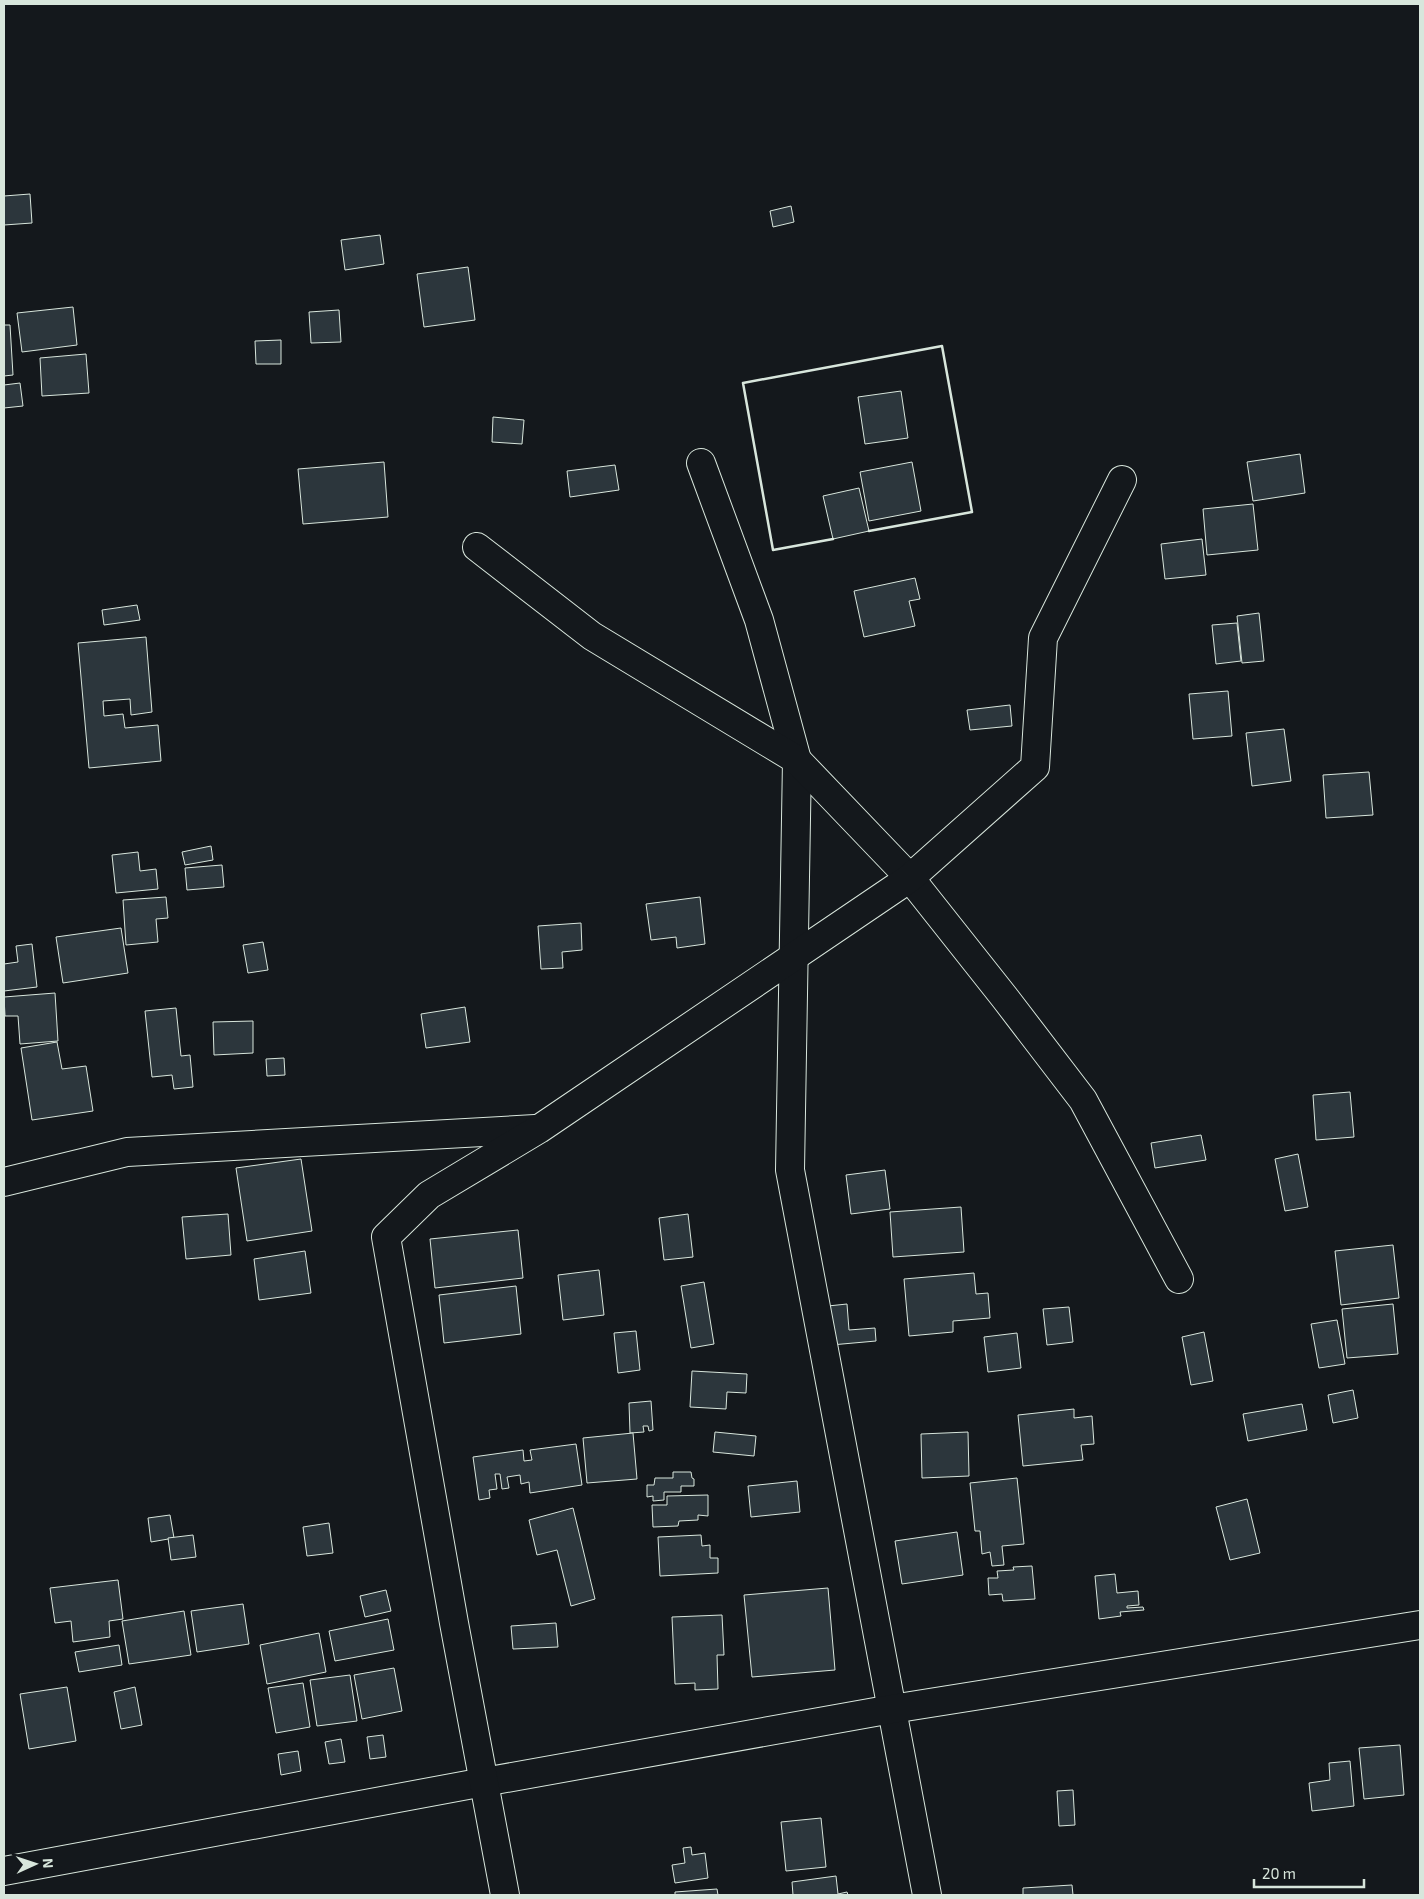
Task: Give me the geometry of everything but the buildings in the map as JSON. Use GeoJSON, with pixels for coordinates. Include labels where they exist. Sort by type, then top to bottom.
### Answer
{"type":"FeatureCollection","features":[{"type":"Feature","properties":{"kind":"street"},"geometry":{"type":"LineString","coordinates":[[701,463],[760,620],[797,760],[790,1170],[927,1895]]}},
{"type":"Feature","properties":{"kind":"street"},"geometry":{"type":"LineString","coordinates":[[505,1895],[386,1237],[429,1195],[539,1129],[910,878],[1035,767],[1043,638],[1122,480]]}},
{"type":"Feature","properties":{"kind":"street"},"geometry":{"type":"LineString","coordinates":[[477,547],[592,636],[797,760],[910,878],[1083,1100],[1179,1279]]}},
{"type":"Feature","properties":{"kind":"street"},"geometry":{"type":"LineString","coordinates":[[4,1182],[127,1152],[539,1129]]}},
{"type":"Feature","properties":{"kind":"street"},"geometry":{"type":"LineString","coordinates":[[4,1871],[892,1709],[1420,1625]]}},
{"type":"Feature","properties":{"kind":"wall"},"geometry":{"type":"LineString","coordinates":[[833,539],[773,550],[743,383],[942,346],[972,512],[869,531]]}}]}
